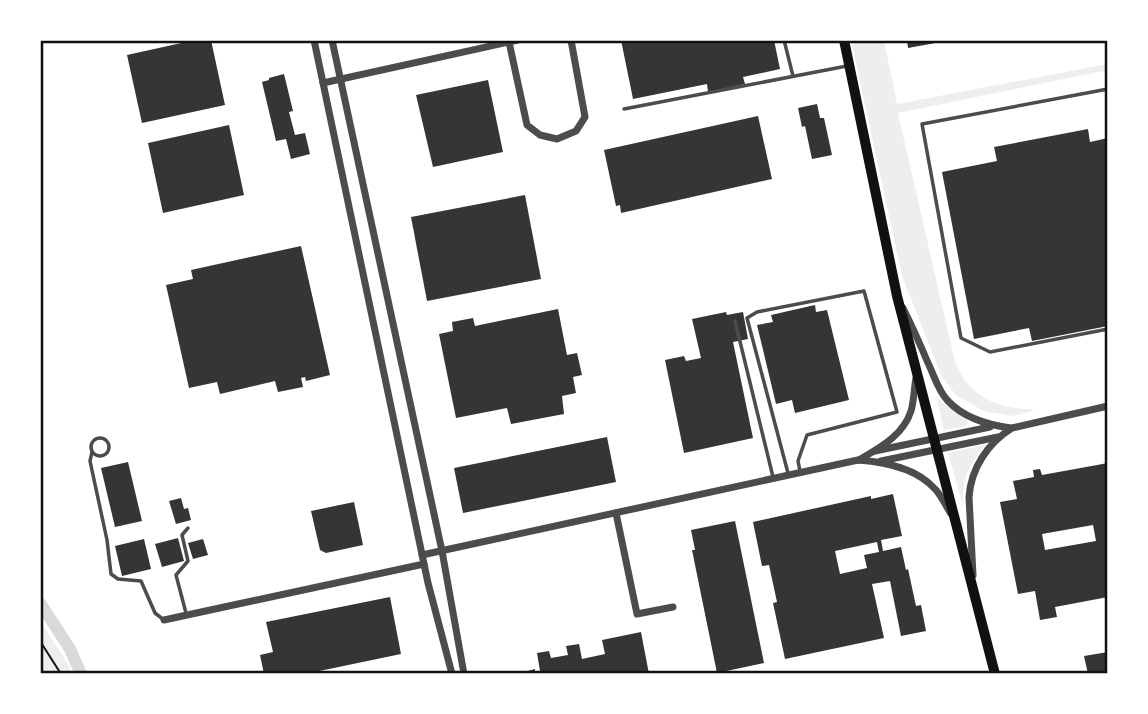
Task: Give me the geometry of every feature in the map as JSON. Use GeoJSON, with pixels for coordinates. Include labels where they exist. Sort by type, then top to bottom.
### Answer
{"type":"FeatureCollection","features":[{"type":"Feature","properties":{"kind":"main road"},"geometry":{"type":"LineString","coordinates":[[844,40],[897,296],[995,674]]}},
{"type":"Feature","properties":{"kind":"street"},"geometry":{"type":"LineString","coordinates":[[314,40],[422,555],[452,674]]}},
{"type":"Feature","properties":{"kind":"street"},"geometry":{"type":"LineString","coordinates":[[332,40],[442,551],[464,674]]}},
{"type":"Feature","properties":{"kind":"street"},"geometry":{"type":"LineString","coordinates":[[323,83],[518,40]]}},
{"type":"Feature","properties":{"kind":"street"},"geometry":{"type":"LineString","coordinates":[[509,42],[527,125],[540,135],[557,139],[576,131],[585,117],[571,40]]}},
{"type":"Feature","properties":{"kind":"street"},"geometry":{"type":"LineString","coordinates":[[897,296],[947,400],[963,413],[993,426]]}},
{"type":"Feature","properties":{"kind":"street"},"geometry":{"type":"LineString","coordinates":[[422,555],[858,460],[890,441],[902,428],[911,411],[917,373]]}},
{"type":"Feature","properties":{"kind":"street"},"geometry":{"type":"LineString","coordinates":[[875,451],[993,426],[1012,428],[1108,406]]}},
{"type":"Feature","properties":{"kind":"street"},"geometry":{"type":"LineString","coordinates":[[974,594],[970,485],[974,471],[984,454],[998,437],[1012,428]]}},
{"type":"Feature","properties":{"kind":"street"},"geometry":{"type":"LineString","coordinates":[[877,462],[998,437]]}},
{"type":"Feature","properties":{"kind":"street"},"geometry":{"type":"LineString","coordinates":[[858,460],[897,466],[925,480],[937,491],[955,521]]}},
{"type":"Feature","properties":{"kind":"street"},"geometry":{"type":"LineString","coordinates":[[616,513],[637,614],[673,607]]}},
{"type":"Feature","properties":{"kind":"street"},"geometry":{"type":"LineString","coordinates":[[164,620],[424,564]]}},
{"type":"Feature","properties":{"kind":"lane"},"geometry":{"type":"LineString","coordinates":[[784,40],[793,76]]}},
{"type":"Feature","properties":{"kind":"lane"},"geometry":{"type":"LineString","coordinates":[[624,109],[849,65]]}},
{"type":"Feature","properties":{"kind":"lane"},"geometry":{"type":"LineString","coordinates":[[1108,89],[922,124],[961,338],[990,352],[1108,329]]}},
{"type":"Feature","properties":{"kind":"lane"},"geometry":{"type":"LineString","coordinates":[[788,475],[747,318],[757,312],[864,290],[897,412],[807,435],[798,461],[801,473]]}},
{"type":"Feature","properties":{"kind":"lane"},"geometry":{"type":"LineString","coordinates":[[734,321],[773,479]]}},
{"type":"Feature","properties":{"kind":"lane"},"geometry":{"type":"LineString","coordinates":[[92,452],[96,456],[105,455],[109,447],[107,442],[102,439],[94,441],[90,461],[107,540],[111,574],[118,579],[141,581],[155,613],[164,620]]}},
{"type":"Feature","properties":{"kind":"lane"},"geometry":{"type":"LineString","coordinates":[[186,615],[176,575],[188,561],[182,535],[188,528]]}},
{"type":"Feature","properties":{"kind":"path"},"geometry":{"type":"LineString","coordinates":[[40,641],[61,674]]}},
{"type":"Feature","properties":{"kind":"shaded area"},"geometry":{"type":"Polygon","coordinates":[[[851,40],[884,40],[897,104],[1108,64],[1108,70],[898,113],[955,362],[969,386],[985,398],[1012,408],[1033,411],[1012,416],[984,411],[956,395],[941,375],[902,276],[851,40]]]}},
{"type":"Feature","properties":{"kind":"shaded area"},"geometry":{"type":"Polygon","coordinates":[[[936,396],[967,420],[966,426],[944,430],[936,396]]]}},
{"type":"Feature","properties":{"kind":"shaded area"},"geometry":{"type":"Polygon","coordinates":[[[985,445],[967,473],[963,506],[948,453],[985,445]]]}},
{"type":"Feature","properties":{"kind":"shaded area"},"geometry":{"type":"Polygon","coordinates":[[[40,621],[69,666],[72,674],[40,674],[40,621]]]}},
{"type":"Feature","properties":{"kind":"building"},"geometry":{"type":"Polygon","coordinates":[[[195,40],[211,40],[225,105],[142,123],[127,55],[195,40]]]}},
{"type":"Feature","properties":{"kind":"building"},"geometry":{"type":"Polygon","coordinates":[[[621,40],[774,40],[780,69],[743,77],[745,84],[708,92],[707,84],[633,99],[621,40]]]}},
{"type":"Feature","properties":{"kind":"building"},"geometry":{"type":"Polygon","coordinates":[[[907,40],[941,40],[941,42],[908,48],[907,40]]]}},
{"type":"Feature","properties":{"kind":"building"},"geometry":{"type":"Polygon","coordinates":[[[284,74],[293,111],[289,112],[295,135],[305,133],[310,154],[291,159],[286,139],[276,141],[262,82],[284,74]]]}},
{"type":"Feature","properties":{"kind":"building"},"geometry":{"type":"Polygon","coordinates":[[[488,80],[503,152],[433,167],[416,95],[488,80]]]}},
{"type":"Feature","properties":{"kind":"building"},"geometry":{"type":"Polygon","coordinates":[[[817,104],[820,118],[824,118],[832,155],[812,159],[798,108],[817,104]]]}},
{"type":"Feature","properties":{"kind":"building"},"geometry":{"type":"Polygon","coordinates":[[[758,116],[772,179],[621,213],[620,205],[616,206],[604,150],[758,116]]]}},
{"type":"Feature","properties":{"kind":"building"},"geometry":{"type":"Polygon","coordinates":[[[229,125],[244,195],[163,213],[148,143],[229,125]]]}},
{"type":"Feature","properties":{"kind":"building"},"geometry":{"type":"Polygon","coordinates":[[[1088,129],[1090,142],[1108,138],[1108,326],[1032,341],[1029,328],[974,339],[942,172],[997,161],[994,147],[1088,129]]]}},
{"type":"Feature","properties":{"kind":"building"},"geometry":{"type":"Polygon","coordinates":[[[525,195],[541,279],[427,301],[411,217],[525,195]]]}},
{"type":"Feature","properties":{"kind":"building"},"geometry":{"type":"Polygon","coordinates":[[[301,246],[330,375],[306,381],[305,377],[301,378],[303,387],[278,392],[275,381],[220,394],[217,382],[189,388],[166,285],[193,279],[191,270],[301,246]]]}},
{"type":"Feature","properties":{"kind":"building"},"geometry":{"type":"Polygon","coordinates":[[[815,305],[816,312],[827,310],[849,400],[795,413],[792,400],[776,404],[757,325],[773,322],[771,315],[815,305]]]}},
{"type":"Feature","properties":{"kind":"building"},"geometry":{"type":"Polygon","coordinates":[[[558,309],[567,355],[577,353],[582,375],[573,377],[576,393],[562,396],[564,414],[511,424],[507,408],[456,418],[439,334],[453,331],[452,322],[473,318],[475,326],[558,309]]]}},
{"type":"Feature","properties":{"kind":"building"},"geometry":{"type":"Polygon","coordinates":[[[726,312],[727,315],[743,312],[748,339],[733,342],[753,438],[684,453],[665,360],[684,356],[686,361],[701,358],[692,319],[726,312]]]}},
{"type":"Feature","properties":{"kind":"building"},"geometry":{"type":"Polygon","coordinates":[[[607,437],[616,482],[463,513],[454,468],[607,437]]]}},
{"type":"Feature","properties":{"kind":"building"},"geometry":{"type":"Polygon","coordinates":[[[128,462],[142,521],[115,527],[101,468],[128,462]]]}},
{"type":"Feature","properties":{"kind":"building"},"geometry":{"type":"Polygon","coordinates":[[[1108,463],[1108,597],[1055,607],[1057,617],[1040,620],[1035,591],[1018,594],[1000,502],[1017,499],[1013,481],[1034,477],[1033,470],[1040,469],[1042,475],[1108,463]],[[1093,525],[1042,534],[1045,550],[1096,541],[1093,525]]]}},
{"type":"Feature","properties":{"kind":"building"},"geometry":{"type":"Polygon","coordinates":[[[893,494],[902,536],[881,540],[883,551],[901,547],[916,606],[921,605],[926,631],[901,636],[890,581],[872,584],[884,638],[785,659],[773,603],[777,602],[769,565],[762,566],[753,522],[871,496],[871,499],[893,494]],[[877,542],[835,551],[840,574],[867,568],[864,555],[879,552],[877,542]]]}},
{"type":"Feature","properties":{"kind":"building"},"geometry":{"type":"Polygon","coordinates":[[[181,498],[184,509],[188,508],[191,520],[176,524],[169,501],[181,498]]]}},
{"type":"Feature","properties":{"kind":"building"},"geometry":{"type":"Polygon","coordinates":[[[354,502],[363,545],[326,553],[320,550],[311,511],[354,502]]]}},
{"type":"Feature","properties":{"kind":"building"},"geometry":{"type":"Polygon","coordinates":[[[735,521],[764,663],[717,673],[692,550],[695,550],[691,530],[735,521]]]}},
{"type":"Feature","properties":{"kind":"building"},"geometry":{"type":"Polygon","coordinates":[[[178,538],[184,561],[162,567],[155,544],[178,538]]]}},
{"type":"Feature","properties":{"kind":"building"},"geometry":{"type":"Polygon","coordinates":[[[144,539],[151,569],[122,576],[115,546],[144,539]]]}},
{"type":"Feature","properties":{"kind":"building"},"geometry":{"type":"Polygon","coordinates":[[[203,539],[208,555],[193,559],[188,543],[203,539]]]}},
{"type":"Feature","properties":{"kind":"building"},"geometry":{"type":"Polygon","coordinates":[[[390,597],[401,654],[305,674],[264,674],[260,655],[273,652],[266,622],[390,597]]]}},
{"type":"Feature","properties":{"kind":"building"},"geometry":{"type":"Polygon","coordinates":[[[641,632],[649,674],[516,674],[535,669],[535,672],[540,671],[537,653],[549,651],[551,658],[568,655],[566,646],[579,644],[582,659],[605,654],[602,640],[641,632]]]}},
{"type":"Feature","properties":{"kind":"building"},"geometry":{"type":"Polygon","coordinates":[[[1108,652],[1108,674],[1088,674],[1084,656],[1108,652]]]}},
{"type":"Feature","properties":{"kind":"waterway"},"geometry":{"type":"LineString","coordinates":[[40,603],[70,649],[81,674]]}}]}
